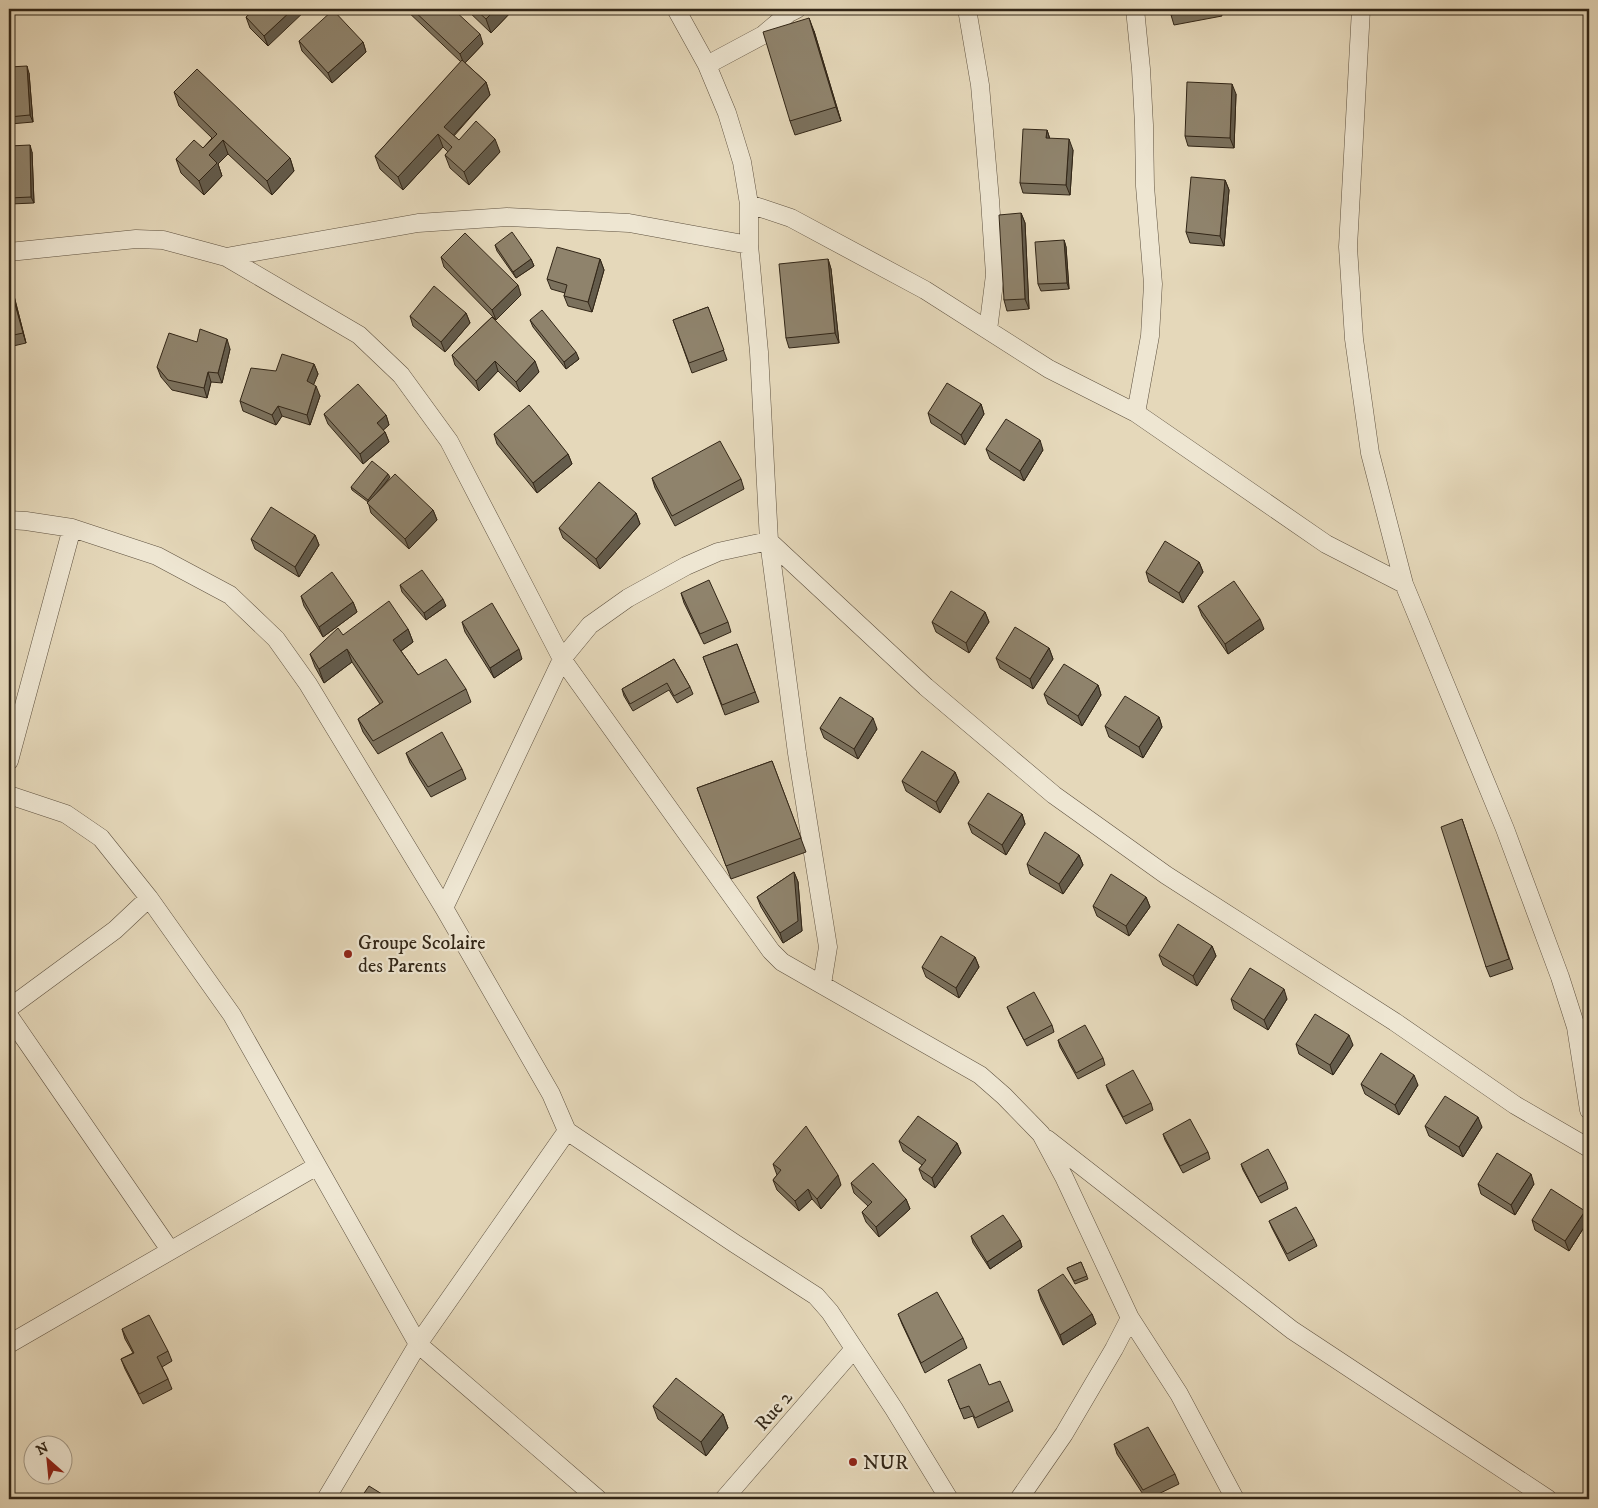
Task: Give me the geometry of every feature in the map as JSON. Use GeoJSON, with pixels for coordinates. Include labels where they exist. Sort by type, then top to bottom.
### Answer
{"type":"FeatureCollection","features":[{"type":"Feature","properties":{"kind":"street"},"geometry":{"type":"LineString","coordinates":[[676,9],[707,65],[727,113],[742,162],[749,204],[749,245],[759,352],[769,541],[797,752],[828,947],[822,984]]}},
{"type":"Feature","properties":{"kind":"street"},"geometry":{"type":"LineString","coordinates":[[707,65],[763,34],[789,13],[797,9]]}},
{"type":"Feature","properties":{"kind":"street"},"geometry":{"type":"LineString","coordinates":[[967,9],[980,85],[995,275],[988,330]]}},
{"type":"Feature","properties":{"kind":"street"},"geometry":{"type":"LineString","coordinates":[[1135,9],[1142,88],[1145,186],[1153,284],[1150,336],[1136,413]]}},
{"type":"Feature","properties":{"kind":"street"},"geometry":{"type":"LineString","coordinates":[[1362,9],[1348,247],[1354,339],[1370,453],[1404,584],[1505,828],[1560,978],[1576,1026],[1589,1110]]}},
{"type":"Feature","properties":{"kind":"street"},"geometry":{"type":"LineString","coordinates":[[749,204],[790,218],[925,290],[1049,369],[1136,413],[1326,544],[1404,584]]}},
{"type":"Feature","properties":{"kind":"street"},"geometry":{"type":"LineString","coordinates":[[226,257],[418,223],[507,217],[629,223],[749,245]]}},
{"type":"Feature","properties":{"kind":"street"},"geometry":{"type":"LineString","coordinates":[[9,252],[136,239],[163,240],[226,257],[358,335],[401,376],[449,441],[562,659],[770,951],[782,962],[980,1074],[1041,1134],[1292,1330],[1548,1499]]}},
{"type":"Feature","properties":{"kind":"street"},"geometry":{"type":"LineString","coordinates":[[9,520],[72,528],[157,556],[230,595],[276,639],[308,684],[444,908],[551,1094],[567,1131],[734,1244],[816,1296],[830,1312],[894,1409],[949,1499]]}},
{"type":"Feature","properties":{"kind":"street"},"geometry":{"type":"LineString","coordinates":[[9,761],[72,528]]}},
{"type":"Feature","properties":{"kind":"street"},"geometry":{"type":"LineString","coordinates":[[444,908],[562,659],[590,626],[628,598],[686,566],[718,552],[769,541]]}},
{"type":"Feature","properties":{"kind":"street"},"geometry":{"type":"LineString","coordinates":[[769,541],[926,687],[1054,795],[1166,875],[1394,1022],[1515,1105],[1589,1148]]}},
{"type":"Feature","properties":{"kind":"street"},"geometry":{"type":"LineString","coordinates":[[9,795],[66,814],[101,838],[149,898],[232,1015],[418,1344],[598,1499]]}},
{"type":"Feature","properties":{"kind":"street"},"geometry":{"type":"LineString","coordinates":[[9,1008],[115,930],[149,898]]}},
{"type":"Feature","properties":{"kind":"street"},"geometry":{"type":"LineString","coordinates":[[9,1016],[170,1250]]}},
{"type":"Feature","properties":{"kind":"street"},"geometry":{"type":"LineString","coordinates":[[326,1499],[418,1344],[567,1131]]}},
{"type":"Feature","properties":{"kind":"street"},"geometry":{"type":"LineString","coordinates":[[1041,1134],[1064,1177],[1130,1318],[1179,1394],[1235,1499]]}},
{"type":"Feature","properties":{"kind":"street"},"geometry":{"type":"LineString","coordinates":[[10,1340],[317,1166]]}},
{"type":"Feature","properties":{"kind":"street"},"geometry":{"type":"LineString","coordinates":[[1019,1499],[1064,1434],[1130,1318]]}},
{"type":"Feature","properties":{"kind":"street","name":"Rue 2"},"geometry":{"type":"LineString","coordinates":[[724,1499],[854,1349]]}},
{"type":"Feature","properties":{"kind":"building"},"geometry":{"type":"Polygon","coordinates":[[[255,9],[293,9],[264,36],[246,17],[255,9]]]}},
{"type":"Feature","properties":{"kind":"building"},"geometry":{"type":"Polygon","coordinates":[[[412,9],[453,9],[480,34],[460,54],[412,9]]]}},
{"type":"Feature","properties":{"kind":"building"},"geometry":{"type":"Polygon","coordinates":[[[475,9],[496,9],[486,19],[475,9]]]}},
{"type":"Feature","properties":{"kind":"building"},"geometry":{"type":"Polygon","coordinates":[[[1170,9],[1202,9],[1171,15],[1170,9]]]}},
{"type":"Feature","properties":{"kind":"building"},"geometry":{"type":"Polygon","coordinates":[[[333,10],[363,42],[328,73],[299,41],[333,10]]]}},
{"type":"Feature","properties":{"kind":"building"},"geometry":{"type":"Polygon","coordinates":[[[809,18],[836,107],[790,121],[763,32],[809,18]]]}},
{"type":"Feature","properties":{"kind":"building"},"geometry":{"type":"Polygon","coordinates":[[[462,60],[486,82],[444,127],[459,140],[476,121],[495,139],[464,172],[445,155],[452,147],[438,134],[398,177],[375,156],[462,60]]]}},
{"type":"Feature","properties":{"kind":"building"},"geometry":{"type":"Polygon","coordinates":[[[27,66],[30,115],[9,117],[9,67],[27,66]]]}},
{"type":"Feature","properties":{"kind":"building"},"geometry":{"type":"Polygon","coordinates":[[[197,69],[290,158],[267,181],[223,140],[209,155],[217,163],[199,181],[176,159],[194,140],[203,148],[217,134],[174,92],[197,69]]]}},
{"type":"Feature","properties":{"kind":"building"},"geometry":{"type":"Polygon","coordinates":[[[1187,82],[1232,84],[1230,138],[1185,136],[1187,82]]]}},
{"type":"Feature","properties":{"kind":"building"},"geometry":{"type":"Polygon","coordinates":[[[1023,129],[1047,130],[1046,138],[1069,139],[1066,185],[1020,183],[1023,129]]]}},
{"type":"Feature","properties":{"kind":"building"},"geometry":{"type":"Polygon","coordinates":[[[30,145],[31,197],[9,198],[9,146],[30,145]]]}},
{"type":"Feature","properties":{"kind":"building"},"geometry":{"type":"Polygon","coordinates":[[[1191,177],[1225,180],[1220,236],[1186,232],[1191,177]]]}},
{"type":"Feature","properties":{"kind":"building"},"geometry":{"type":"Polygon","coordinates":[[[1021,213],[1025,299],[1004,300],[999,215],[1021,213]]]}},
{"type":"Feature","properties":{"kind":"building"},"geometry":{"type":"Polygon","coordinates":[[[512,232],[531,259],[513,272],[495,245],[512,232]]]}},
{"type":"Feature","properties":{"kind":"building"},"geometry":{"type":"Polygon","coordinates":[[[465,233],[518,285],[492,310],[441,257],[465,233]]]}},
{"type":"Feature","properties":{"kind":"building"},"geometry":{"type":"Polygon","coordinates":[[[1064,240],[1067,283],[1038,284],[1035,242],[1064,240]]]}},
{"type":"Feature","properties":{"kind":"building"},"geometry":{"type":"Polygon","coordinates":[[[557,247],[600,259],[588,302],[564,296],[567,285],[547,279],[557,247]]]}},
{"type":"Feature","properties":{"kind":"building"},"geometry":{"type":"Polygon","coordinates":[[[828,259],[835,333],[786,338],[779,264],[828,259]]]}},
{"type":"Feature","properties":{"kind":"building"},"geometry":{"type":"Polygon","coordinates":[[[9,286],[23,333],[9,336],[9,286]]]}},
{"type":"Feature","properties":{"kind":"building"},"geometry":{"type":"Polygon","coordinates":[[[434,286],[466,313],[441,342],[410,316],[434,286]]]}},
{"type":"Feature","properties":{"kind":"building"},"geometry":{"type":"Polygon","coordinates":[[[708,307],[724,350],[689,363],[673,320],[708,307]]]}},
{"type":"Feature","properties":{"kind":"building"},"geometry":{"type":"Polygon","coordinates":[[[542,310],[576,352],[564,362],[530,320],[542,310]]]}},
{"type":"Feature","properties":{"kind":"building"},"geometry":{"type":"Polygon","coordinates":[[[492,317],[535,361],[516,382],[495,361],[476,381],[452,355],[492,317]]]}},
{"type":"Feature","properties":{"kind":"building"},"geometry":{"type":"Polygon","coordinates":[[[200,329],[227,339],[218,373],[208,372],[204,388],[168,380],[157,367],[169,333],[197,342],[200,329]]]}},
{"type":"Feature","properties":{"kind":"building"},"geometry":{"type":"Polygon","coordinates":[[[282,354],[314,364],[307,381],[316,386],[307,415],[278,406],[272,415],[240,401],[251,368],[276,371],[282,354]]]}},
{"type":"Feature","properties":{"kind":"building"},"geometry":{"type":"Polygon","coordinates":[[[947,383],[981,404],[961,435],[928,413],[947,383]]]}},
{"type":"Feature","properties":{"kind":"building"},"geometry":{"type":"Polygon","coordinates":[[[358,384],[386,415],[377,423],[385,432],[360,454],[324,414],[358,384]]]}},
{"type":"Feature","properties":{"kind":"building"},"geometry":{"type":"Polygon","coordinates":[[[529,405],[568,454],[533,483],[494,434],[529,405]]]}},
{"type":"Feature","properties":{"kind":"building"},"geometry":{"type":"Polygon","coordinates":[[[1006,419],[1040,440],[1020,471],[986,449],[1006,419]]]}},
{"type":"Feature","properties":{"kind":"building"},"geometry":{"type":"Polygon","coordinates":[[[720,441],[741,479],[672,516],[652,478],[720,441]]]}},
{"type":"Feature","properties":{"kind":"building"},"geometry":{"type":"Polygon","coordinates":[[[372,461],[388,474],[368,500],[351,487],[372,461]]]}},
{"type":"Feature","properties":{"kind":"building"},"geometry":{"type":"Polygon","coordinates":[[[395,474],[433,510],[405,539],[367,503],[395,474]]]}},
{"type":"Feature","properties":{"kind":"building"},"geometry":{"type":"Polygon","coordinates":[[[599,482],[636,513],[596,559],[559,528],[599,482]]]}},
{"type":"Feature","properties":{"kind":"building"},"geometry":{"type":"Polygon","coordinates":[[[271,507],[315,535],[295,567],[251,539],[271,507]]]}},
{"type":"Feature","properties":{"kind":"building"},"geometry":{"type":"Polygon","coordinates":[[[1165,541],[1199,562],[1179,593],[1146,572],[1165,541]]]}},
{"type":"Feature","properties":{"kind":"building"},"geometry":{"type":"Polygon","coordinates":[[[422,570],[443,599],[424,613],[400,585],[422,570]]]}},
{"type":"Feature","properties":{"kind":"building"},"geometry":{"type":"Polygon","coordinates":[[[332,572],[353,602],[319,627],[301,596],[332,572]]]}},
{"type":"Feature","properties":{"kind":"building"},"geometry":{"type":"Polygon","coordinates":[[[709,580],[728,622],[700,634],[681,593],[709,580]]]}},
{"type":"Feature","properties":{"kind":"building"},"geometry":{"type":"Polygon","coordinates":[[[1234,581],[1260,619],[1225,644],[1198,606],[1234,581]]]}},
{"type":"Feature","properties":{"kind":"building"},"geometry":{"type":"Polygon","coordinates":[[[951,591],[985,612],[966,643],[932,622],[951,591]]]}},
{"type":"Feature","properties":{"kind":"building"},"geometry":{"type":"Polygon","coordinates":[[[389,601],[408,629],[393,640],[418,675],[446,659],[466,689],[373,741],[358,719],[383,702],[347,649],[319,669],[310,654],[338,628],[343,635],[389,601]]]}},
{"type":"Feature","properties":{"kind":"building"},"geometry":{"type":"Polygon","coordinates":[[[492,603],[519,649],[490,668],[462,622],[492,603]]]}},
{"type":"Feature","properties":{"kind":"building"},"geometry":{"type":"Polygon","coordinates":[[[1015,627],[1049,648],[1030,679],[996,658],[1015,627]]]}},
{"type":"Feature","properties":{"kind":"building"},"geometry":{"type":"Polygon","coordinates":[[[737,644],[755,692],[722,705],[703,657],[737,644]]]}},
{"type":"Feature","properties":{"kind":"building"},"geometry":{"type":"Polygon","coordinates":[[[674,659],[690,687],[674,696],[667,683],[630,704],[622,689],[674,659]]]}},
{"type":"Feature","properties":{"kind":"building"},"geometry":{"type":"Polygon","coordinates":[[[1064,664],[1098,685],[1078,716],[1044,694],[1064,664]]]}},
{"type":"Feature","properties":{"kind":"building"},"geometry":{"type":"Polygon","coordinates":[[[1125,696],[1159,717],[1139,747],[1105,726],[1125,696]]]}},
{"type":"Feature","properties":{"kind":"building"},"geometry":{"type":"Polygon","coordinates":[[[840,697],[873,718],[854,749],[820,728],[840,697]]]}},
{"type":"Feature","properties":{"kind":"building"},"geometry":{"type":"Polygon","coordinates":[[[442,732],[462,769],[428,787],[406,753],[442,732]]]}},
{"type":"Feature","properties":{"kind":"building"},"geometry":{"type":"Polygon","coordinates":[[[922,751],[955,772],[936,802],[902,781],[922,751]]]}},
{"type":"Feature","properties":{"kind":"building"},"geometry":{"type":"Polygon","coordinates":[[[772,761],[801,838],[726,866],[697,788],[772,761]]]}},
{"type":"Feature","properties":{"kind":"building"},"geometry":{"type":"Polygon","coordinates":[[[988,793],[1022,814],[1002,845],[968,823],[988,793]]]}},
{"type":"Feature","properties":{"kind":"building"},"geometry":{"type":"Polygon","coordinates":[[[1462,819],[1509,959],[1486,967],[1441,827],[1462,819]]]}},
{"type":"Feature","properties":{"kind":"building"},"geometry":{"type":"Polygon","coordinates":[[[1045,832],[1079,855],[1059,884],[1027,864],[1045,832]]]}},
{"type":"Feature","properties":{"kind":"building"},"geometry":{"type":"Polygon","coordinates":[[[794,872],[798,921],[780,933],[757,897],[794,872]]]}},
{"type":"Feature","properties":{"kind":"building"},"geometry":{"type":"Polygon","coordinates":[[[1111,874],[1146,897],[1126,926],[1093,906],[1111,874]]]}},
{"type":"Feature","properties":{"kind":"building"},"geometry":{"type":"Polygon","coordinates":[[[1178,924],[1212,946],[1193,976],[1159,955],[1178,924]]]}},
{"type":"Feature","properties":{"kind":"building"},"geometry":{"type":"Polygon","coordinates":[[[941,936],[975,957],[956,988],[922,967],[941,936]]]}},
{"type":"Feature","properties":{"kind":"building"},"geometry":{"type":"Polygon","coordinates":[[[1250,968],[1284,989],[1264,1020],[1231,999],[1250,968]]]}},
{"type":"Feature","properties":{"kind":"building"},"geometry":{"type":"Polygon","coordinates":[[[1034,992],[1052,1025],[1024,1040],[1007,1007],[1034,992]]]}},
{"type":"Feature","properties":{"kind":"building"},"geometry":{"type":"Polygon","coordinates":[[[1315,1014],[1349,1035],[1330,1065],[1296,1044],[1315,1014]]]}},
{"type":"Feature","properties":{"kind":"building"},"geometry":{"type":"Polygon","coordinates":[[[1085,1025],[1103,1058],[1076,1073],[1058,1040],[1085,1025]]]}},
{"type":"Feature","properties":{"kind":"building"},"geometry":{"type":"Polygon","coordinates":[[[1381,1053],[1414,1075],[1395,1105],[1361,1084],[1381,1053]]]}},
{"type":"Feature","properties":{"kind":"building"},"geometry":{"type":"Polygon","coordinates":[[[1133,1070],[1151,1103],[1123,1117],[1106,1085],[1133,1070]]]}},
{"type":"Feature","properties":{"kind":"building"},"geometry":{"type":"Polygon","coordinates":[[[1445,1096],[1478,1117],[1459,1147],[1425,1126],[1445,1096]]]}},
{"type":"Feature","properties":{"kind":"building"},"geometry":{"type":"Polygon","coordinates":[[[918,1116],[957,1143],[932,1178],[919,1169],[926,1160],[899,1141],[918,1116]]]}},
{"type":"Feature","properties":{"kind":"building"},"geometry":{"type":"Polygon","coordinates":[[[1190,1119],[1208,1152],[1180,1166],[1163,1134],[1190,1119]]]}},
{"type":"Feature","properties":{"kind":"building"},"geometry":{"type":"Polygon","coordinates":[[[806,1126],[838,1175],[817,1199],[808,1189],[795,1201],[773,1180],[781,1170],[773,1164],[806,1126]]]}},
{"type":"Feature","properties":{"kind":"building"},"geometry":{"type":"Polygon","coordinates":[[[1268,1149],[1286,1182],[1258,1197],[1241,1164],[1268,1149]]]}},
{"type":"Feature","properties":{"kind":"building"},"geometry":{"type":"Polygon","coordinates":[[[1497,1153],[1531,1174],[1511,1205],[1478,1184],[1497,1153]]]}},
{"type":"Feature","properties":{"kind":"building"},"geometry":{"type":"Polygon","coordinates":[[[873,1163],[906,1199],[876,1227],[862,1212],[872,1202],[851,1183],[873,1163]]]}},
{"type":"Feature","properties":{"kind":"building"},"geometry":{"type":"Polygon","coordinates":[[[1551,1189],[1585,1211],[1565,1241],[1532,1220],[1551,1189]]]}},
{"type":"Feature","properties":{"kind":"building"},"geometry":{"type":"Polygon","coordinates":[[[1296,1207],[1314,1239],[1287,1254],[1269,1221],[1296,1207]]]}},
{"type":"Feature","properties":{"kind":"building"},"geometry":{"type":"Polygon","coordinates":[[[1003,1215],[1020,1240],[987,1262],[971,1236],[1003,1215]]]}},
{"type":"Feature","properties":{"kind":"building"},"geometry":{"type":"Polygon","coordinates":[[[1081,1262],[1087,1276],[1074,1281],[1067,1268],[1081,1262]]]}},
{"type":"Feature","properties":{"kind":"building"},"geometry":{"type":"Polygon","coordinates":[[[1063,1274],[1092,1314],[1060,1335],[1038,1290],[1063,1274]]]}},
{"type":"Feature","properties":{"kind":"building"},"geometry":{"type":"Polygon","coordinates":[[[937,1292],[963,1338],[921,1363],[898,1314],[937,1292]]]}},
{"type":"Feature","properties":{"kind":"building"},"geometry":{"type":"Polygon","coordinates":[[[149,1315],[168,1351],[157,1357],[168,1379],[139,1394],[121,1359],[134,1353],[122,1329],[149,1315]]]}},
{"type":"Feature","properties":{"kind":"building"},"geometry":{"type":"Polygon","coordinates":[[[980,1364],[989,1385],[1000,1381],[1009,1401],[975,1418],[969,1406],[960,1409],[948,1380],[980,1364]]]}},
{"type":"Feature","properties":{"kind":"building"},"geometry":{"type":"Polygon","coordinates":[[[676,1378],[723,1414],[701,1442],[653,1406],[676,1378]]]}},
{"type":"Feature","properties":{"kind":"building"},"geometry":{"type":"Polygon","coordinates":[[[1148,1427],[1175,1474],[1143,1490],[1114,1444],[1148,1427]]]}},
{"type":"Feature","properties":{"kind":"building"},"geometry":{"type":"Polygon","coordinates":[[[369,1486],[390,1499],[360,1499],[369,1486]]]}},
{"type":"Feature","properties":{"kind":"place","name":"Groupe Scolaire des Parents"},"geometry":{"type":"Point","coordinates":[348,954]}},
{"type":"Feature","properties":{"kind":"place","name":"NUR"},"geometry":{"type":"Point","coordinates":[853,1462]}}]}
